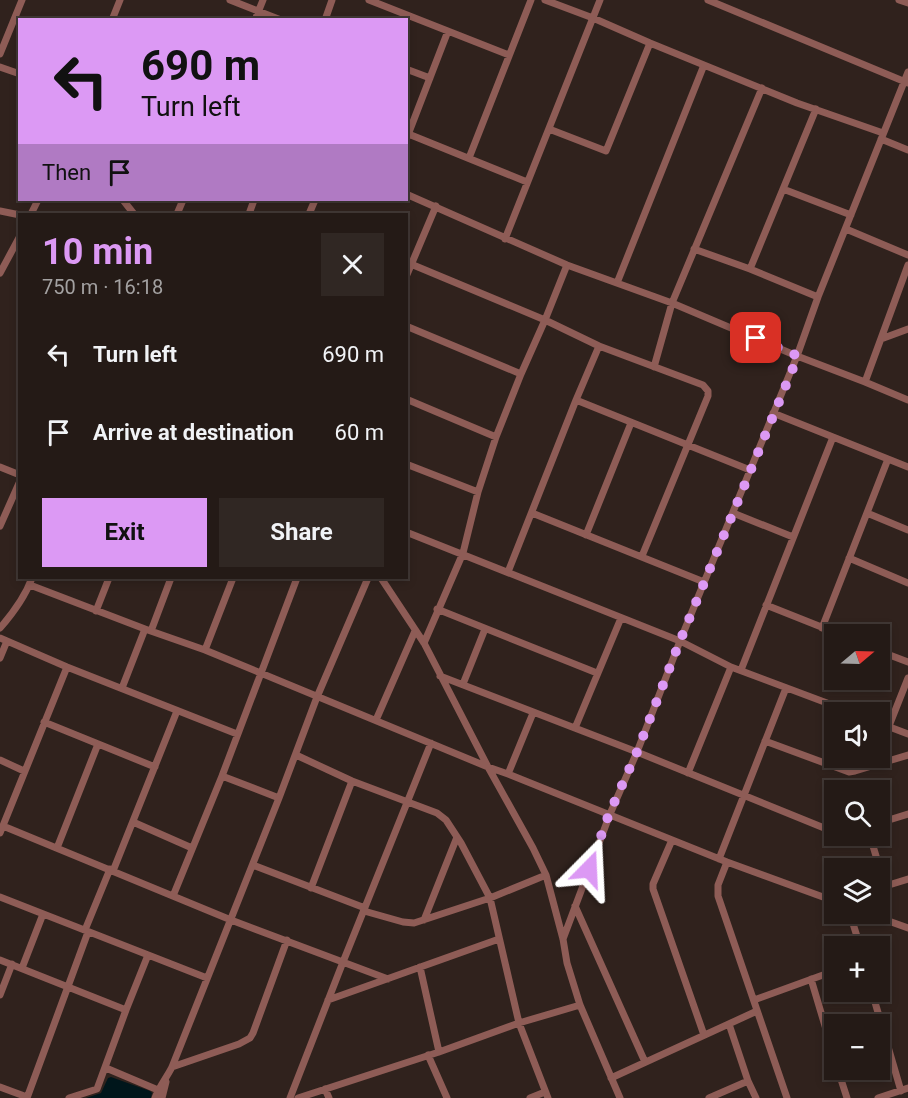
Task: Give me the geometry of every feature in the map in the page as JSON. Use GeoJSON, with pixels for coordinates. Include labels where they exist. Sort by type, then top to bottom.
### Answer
{"type":"FeatureCollection","features":[{"type":"Feature","properties":{"kind":"street"},"geometry":{"type":"LineString","coordinates":[[0,54],[21,0]]}},
{"type":"Feature","properties":{"kind":"street"},"geometry":{"type":"LineString","coordinates":[[113,18],[120,0]]}},
{"type":"Feature","properties":{"kind":"street"},"geometry":{"type":"LineString","coordinates":[[230,0],[275,18]]}},
{"type":"Feature","properties":{"kind":"street"},"geometry":{"type":"LineString","coordinates":[[256,18],[263,0]]}},
{"type":"Feature","properties":{"kind":"street"},"geometry":{"type":"LineString","coordinates":[[326,18],[333,0]]}},
{"type":"Feature","properties":{"kind":"street"},"geometry":{"type":"LineString","coordinates":[[369,0],[509,54]]}},
{"type":"Feature","properties":{"kind":"street"},"geometry":{"type":"LineString","coordinates":[[469,158],[531,0]]}},
{"type":"Feature","properties":{"kind":"street"},"geometry":{"type":"LineString","coordinates":[[545,0],[882,136],[908,150]]}},
{"type":"Feature","properties":{"kind":"street"},"geometry":{"type":"LineString","coordinates":[[505,239],[600,0]]}},
{"type":"Feature","properties":{"kind":"street"},"geometry":{"type":"LineString","coordinates":[[708,0],[906,82]]}},
{"type":"Feature","properties":{"kind":"street"},"geometry":{"type":"LineString","coordinates":[[899,0],[908,3]]}},
{"type":"Feature","properties":{"kind":"street"},"geometry":{"type":"LineString","coordinates":[[408,133],[448,31]]}},
{"type":"Feature","properties":{"kind":"street"},"geometry":{"type":"LineString","coordinates":[[549,129],[606,151],[650,43]]}},
{"type":"Feature","properties":{"kind":"street"},"geometry":{"type":"LineString","coordinates":[[617,283],[704,65]]}},
{"type":"Feature","properties":{"kind":"street"},"geometry":{"type":"LineString","coordinates":[[0,67],[18,73]]}},
{"type":"Feature","properties":{"kind":"street"},"geometry":{"type":"LineString","coordinates":[[408,70],[430,78]]}},
{"type":"Feature","properties":{"kind":"street"},"geometry":{"type":"LineString","coordinates":[[563,939],[609,814],[637,752],[680,641],[798,356],[818,297],[906,82],[908,72]]}},
{"type":"Feature","properties":{"kind":"street"},"geometry":{"type":"LineString","coordinates":[[654,367],[672,303],[762,88]]}},
{"type":"Feature","properties":{"kind":"street"},"geometry":{"type":"LineString","coordinates":[[750,269],[816,109]]}},
{"type":"Feature","properties":{"kind":"street"},"geometry":{"type":"LineString","coordinates":[[408,135],[527,182]]}},
{"type":"Feature","properties":{"kind":"street"},"geometry":{"type":"LineString","coordinates":[[783,189],[851,215]]}},
{"type":"Feature","properties":{"kind":"street"},"geometry":{"type":"LineString","coordinates":[[408,195],[567,265],[672,303],[908,400]]}},
{"type":"Feature","properties":{"kind":"street"},"geometry":{"type":"LineString","coordinates":[[124,201],[133,213]]}},
{"type":"Feature","properties":{"kind":"street"},"geometry":{"type":"LineString","coordinates":[[436,206],[409,263],[545,320],[599,346],[703,386],[708,391],[708,396],[642,556]]}},
{"type":"Feature","properties":{"kind":"street"},"geometry":{"type":"LineString","coordinates":[[0,211],[18,215]]}},
{"type":"Feature","properties":{"kind":"street"},"geometry":{"type":"LineString","coordinates":[[846,229],[908,255]]}},
{"type":"Feature","properties":{"kind":"street"},"geometry":{"type":"LineString","coordinates":[[1,270],[18,240]]}},
{"type":"Feature","properties":{"kind":"street"},"geometry":{"type":"LineString","coordinates":[[694,249],[818,297]]}},
{"type":"Feature","properties":{"kind":"street"},"geometry":{"type":"LineString","coordinates":[[424,643],[463,553],[478,492],[496,437],[567,265]]}},
{"type":"Feature","properties":{"kind":"street"},"geometry":{"type":"LineString","coordinates":[[865,382],[908,265]]}},
{"type":"Feature","properties":{"kind":"street"},"geometry":{"type":"LineString","coordinates":[[408,327],[521,374]]}},
{"type":"Feature","properties":{"kind":"street"},"geometry":{"type":"LineString","coordinates":[[881,339],[908,329]]}},
{"type":"Feature","properties":{"kind":"street"},"geometry":{"type":"LineString","coordinates":[[508,572],[599,346]]}},
{"type":"Feature","properties":{"kind":"street"},"geometry":{"type":"LineString","coordinates":[[408,400],[496,437]]}},
{"type":"Feature","properties":{"kind":"street"},"geometry":{"type":"LineString","coordinates":[[576,400],[750,470]]}},
{"type":"Feature","properties":{"kind":"street"},"geometry":{"type":"LineString","coordinates":[[773,413],[908,467]]}},
{"type":"Feature","properties":{"kind":"street"},"geometry":{"type":"LineString","coordinates":[[586,535],[631,423]]}},
{"type":"Feature","properties":{"kind":"street"},"geometry":{"type":"LineString","coordinates":[[741,670],[833,437]]}},
{"type":"Feature","properties":{"kind":"street"},"geometry":{"type":"LineString","coordinates":[[766,605],[822,628],[888,459]]}},
{"type":"Feature","properties":{"kind":"street"},"geometry":{"type":"LineString","coordinates":[[408,465],[478,492]]}},
{"type":"Feature","properties":{"kind":"street"},"geometry":{"type":"LineString","coordinates":[[0,467],[18,474]]}},
{"type":"Feature","properties":{"kind":"street"},"geometry":{"type":"LineString","coordinates":[[0,526],[18,486]]}},
{"type":"Feature","properties":{"kind":"street"},"geometry":{"type":"LineString","coordinates":[[532,513],[704,582]]}},
{"type":"Feature","properties":{"kind":"street"},"geometry":{"type":"LineString","coordinates":[[733,513],[793,537]]}},
{"type":"Feature","properties":{"kind":"street"},"geometry":{"type":"LineString","coordinates":[[867,513],[908,530]]}},
{"type":"Feature","properties":{"kind":"street"},"geometry":{"type":"LineString","coordinates":[[408,533],[680,641],[731,667],[824,702]]}},
{"type":"Feature","properties":{"kind":"street"},"geometry":{"type":"LineString","coordinates":[[849,558],[908,583]]}},
{"type":"Feature","properties":{"kind":"street"},"geometry":{"type":"LineString","coordinates":[[96,611],[109,579]]}},
{"type":"Feature","properties":{"kind":"street"},"geometry":{"type":"LineString","coordinates":[[122,688],[171,579]]}},
{"type":"Feature","properties":{"kind":"street"},"geometry":{"type":"LineString","coordinates":[[205,650],[233,579]]}},
{"type":"Feature","properties":{"kind":"street"},"geometry":{"type":"LineString","coordinates":[[174,896],[297,579]]}},
{"type":"Feature","properties":{"kind":"street"},"geometry":{"type":"LineString","coordinates":[[162,1098],[166,1080],[253,865],[317,697],[368,579]]}},
{"type":"Feature","properties":{"kind":"street"},"geometry":{"type":"LineString","coordinates":[[382,579],[424,643],[546,875],[563,939],[565,956],[580,1005],[620,1098]]}},
{"type":"Feature","properties":{"kind":"street"},"geometry":{"type":"LineString","coordinates":[[0,628],[15,611],[31,581],[96,611],[205,650],[488,767],[719,859],[824,897]]}},
{"type":"Feature","properties":{"kind":"street"},"geometry":{"type":"LineString","coordinates":[[437,609],[597,673]]}},
{"type":"Feature","properties":{"kind":"street"},"geometry":{"type":"LineString","coordinates":[[575,728],[621,618]]}},
{"type":"Feature","properties":{"kind":"street"},"geometry":{"type":"LineString","coordinates":[[463,684],[485,629]]}},
{"type":"Feature","properties":{"kind":"street"},"geometry":{"type":"LineString","coordinates":[[376,720],[415,631]]}},
{"type":"Feature","properties":{"kind":"street"},"geometry":{"type":"LineString","coordinates":[[0,658],[3,639],[67,667],[237,734]]}},
{"type":"Feature","properties":{"kind":"street"},"geometry":{"type":"LineString","coordinates":[[890,655],[908,662]]}},
{"type":"Feature","properties":{"kind":"street"},"geometry":{"type":"LineString","coordinates":[[67,667],[1,830],[57,848],[231,920],[388,978]]}},
{"type":"Feature","properties":{"kind":"street"},"geometry":{"type":"LineString","coordinates":[[688,773],[731,667]]}},
{"type":"Feature","properties":{"kind":"street"},"geometry":{"type":"LineString","coordinates":[[440,676],[637,752],[824,828]]}},
{"type":"Feature","properties":{"kind":"street"},"geometry":{"type":"LineString","coordinates":[[890,723],[908,678]]}},
{"type":"Feature","properties":{"kind":"street"},"geometry":{"type":"LineString","coordinates":[[719,859],[786,688]]}},
{"type":"Feature","properties":{"kind":"street"},"geometry":{"type":"LineString","coordinates":[[0,1087],[27,1098],[87,931],[177,711]]}},
{"type":"Feature","properties":{"kind":"street"},"geometry":{"type":"LineString","coordinates":[[508,774],[533,713]]}},
{"type":"Feature","properties":{"kind":"street"},"geometry":{"type":"LineString","coordinates":[[44,722],[155,767]]}},
{"type":"Feature","properties":{"kind":"street"},"geometry":{"type":"LineString","coordinates":[[890,726],[908,734]]}},
{"type":"Feature","properties":{"kind":"street"},"geometry":{"type":"LineString","coordinates":[[765,741],[849,772],[908,755]]}},
{"type":"Feature","properties":{"kind":"street"},"geometry":{"type":"LineString","coordinates":[[290,1098],[431,743]]}},
{"type":"Feature","properties":{"kind":"street"},"geometry":{"type":"LineString","coordinates":[[57,848],[98,744]]}},
{"type":"Feature","properties":{"kind":"street"},"geometry":{"type":"LineString","coordinates":[[296,755],[352,781],[438,813],[457,837],[490,898],[519,1023],[546,1095],[530,1098]]}},
{"type":"Feature","properties":{"kind":"street"},"geometry":{"type":"LineString","coordinates":[[0,760],[24,771]]}},
{"type":"Feature","properties":{"kind":"street"},"geometry":{"type":"LineString","coordinates":[[222,776],[279,798]]}},
{"type":"Feature","properties":{"kind":"street"},"geometry":{"type":"LineString","coordinates":[[311,888],[352,781]]}},
{"type":"Feature","properties":{"kind":"street"},"geometry":{"type":"LineString","coordinates":[[890,820],[908,814]]}},
{"type":"Feature","properties":{"kind":"street"},"geometry":{"type":"LineString","coordinates":[[133,822],[192,848]]}},
{"type":"Feature","properties":{"kind":"street"},"geometry":{"type":"LineString","coordinates":[[424,920],[457,837]]}},
{"type":"Feature","properties":{"kind":"street"},"geometry":{"type":"LineString","coordinates":[[672,840],[653,884],[653,889],[704,1035]]}},
{"type":"Feature","properties":{"kind":"street"},"geometry":{"type":"LineString","coordinates":[[727,862],[718,891],[787,1098]]}},
{"type":"Feature","properties":{"kind":"street"},"geometry":{"type":"LineString","coordinates":[[253,865],[364,909],[403,922],[414,923],[490,898],[546,875]]}},
{"type":"Feature","properties":{"kind":"street"},"geometry":{"type":"LineString","coordinates":[[890,885],[908,879]]}},
{"type":"Feature","properties":{"kind":"street"},"geometry":{"type":"LineString","coordinates":[[0,897],[207,978]]}},
{"type":"Feature","properties":{"kind":"street"},"geometry":{"type":"LineString","coordinates":[[575,906],[645,1062]]}},
{"type":"Feature","properties":{"kind":"street"},"geometry":{"type":"LineString","coordinates":[[22,968],[43,914]]}},
{"type":"Feature","properties":{"kind":"street"},"geometry":{"type":"LineString","coordinates":[[890,922],[908,928]]}},
{"type":"Feature","properties":{"kind":"street"},"geometry":{"type":"LineString","coordinates":[[328,1000],[499,939]]}},
{"type":"Feature","properties":{"kind":"street"},"geometry":{"type":"LineString","coordinates":[[172,1066],[239,1044],[250,1038],[287,940]]}},
{"type":"Feature","properties":{"kind":"street"},"geometry":{"type":"LineString","coordinates":[[69,1098],[97,1089],[148,955]]}},
{"type":"Feature","properties":{"kind":"street"},"geometry":{"type":"LineString","coordinates":[[0,960],[126,1010]]}},
{"type":"Feature","properties":{"kind":"street"},"geometry":{"type":"LineString","coordinates":[[0,995],[12,964]]}},
{"type":"Feature","properties":{"kind":"street"},"geometry":{"type":"LineString","coordinates":[[420,967],[439,1052]]}},
{"type":"Feature","properties":{"kind":"street"},"geometry":{"type":"LineString","coordinates":[[754,1000],[824,974]]}},
{"type":"Feature","properties":{"kind":"street"},"geometry":{"type":"LineString","coordinates":[[811,979],[824,1023]]}},
{"type":"Feature","properties":{"kind":"street"},"geometry":{"type":"LineString","coordinates":[[875,1002],[904,1090],[878,1098]]}},
{"type":"Feature","properties":{"kind":"street"},"geometry":{"type":"LineString","coordinates":[[298,1098],[519,1023],[580,1005]]}},
{"type":"Feature","properties":{"kind":"street"},"geometry":{"type":"LineString","coordinates":[[611,1078],[757,1011]]}},
{"type":"Feature","properties":{"kind":"street"},"geometry":{"type":"LineString","coordinates":[[729,1024],[756,1098]]}},
{"type":"Feature","properties":{"kind":"street"},"geometry":{"type":"LineString","coordinates":[[428,1055],[447,1098]]}},
{"type":"Feature","properties":{"kind":"street"},"geometry":{"type":"LineString","coordinates":[[106,1068],[158,1090]]}},
{"type":"Feature","properties":{"kind":"street"},"geometry":{"type":"LineString","coordinates":[[155,1098],[166,1080]]}},
{"type":"Feature","properties":{"kind":"street"},"geometry":{"type":"LineString","coordinates":[[841,1080],[847,1098]]}},
{"type":"Feature","properties":{"kind":"street"},"geometry":{"type":"LineString","coordinates":[[709,1098],[748,1081]]}},
{"type":"Feature","properties":{"kind":"street"},"geometry":{"type":"LineString","coordinates":[[325,1089],[329,1098]]}},
{"type":"Feature","properties":{"kind":"water"},"geometry":{"type":"Polygon","coordinates":[[[111,1077],[150,1091],[151,1098],[86,1098],[101,1093],[108,1078],[111,1077]]]}},
{"type":"Feature","properties":{"kind":"route"},"geometry":{"type":"LineString","coordinates":[[589,869],[609,814],[637,752],[680,641],[798,356],[756,338]]}}]}
